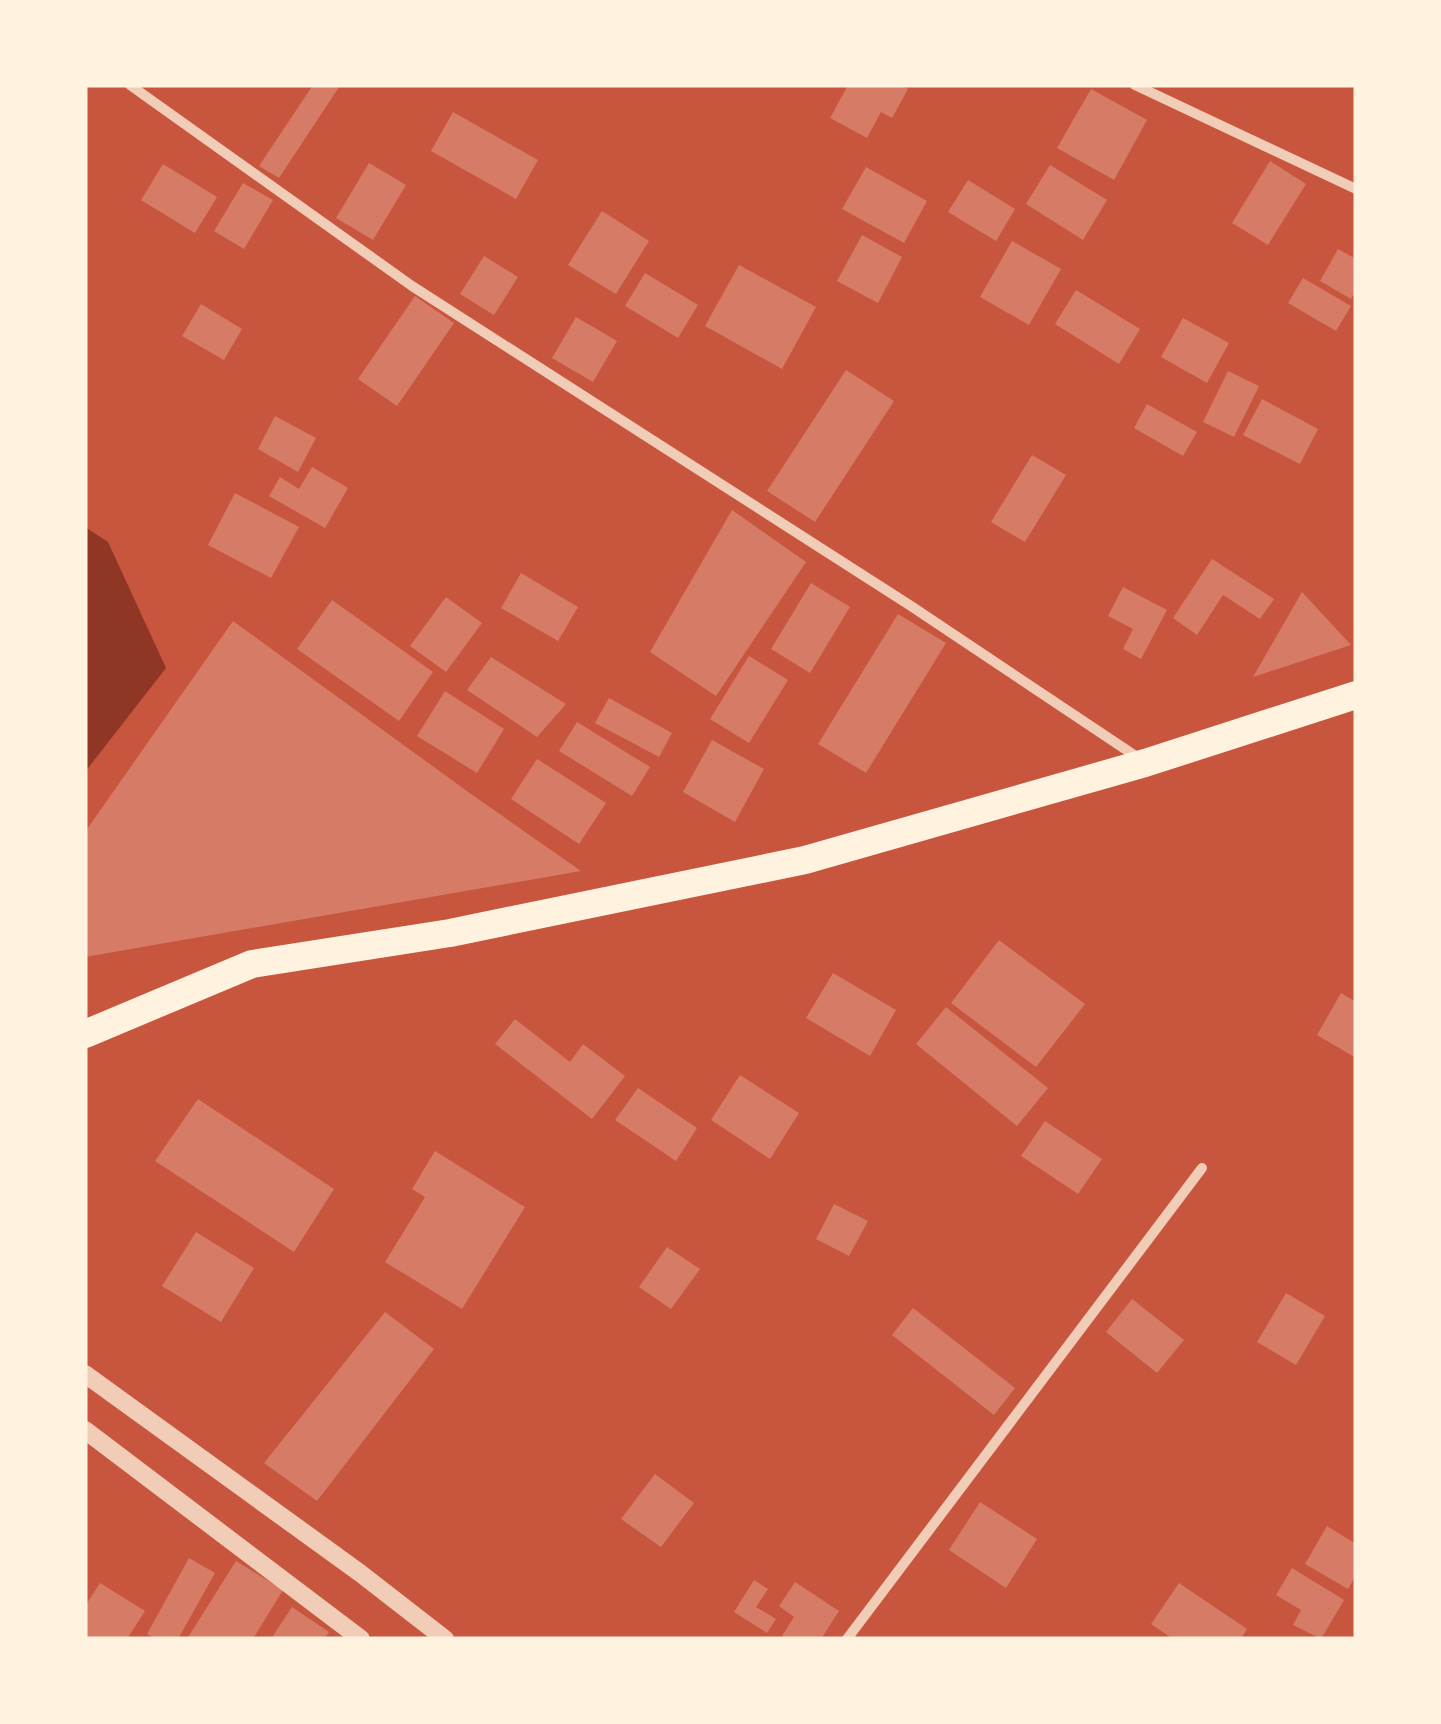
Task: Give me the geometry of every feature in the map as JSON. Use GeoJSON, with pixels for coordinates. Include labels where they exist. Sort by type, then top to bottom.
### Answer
{"type":"FeatureCollection","features":[{"type":"Feature","properties":{"kind":"highway"},"geometry":{"type":"LineString","coordinates":[[85,1034],[252,964],[450,933],[806,860],[1145,763],[1356,695]]}},
{"type":"Feature","properties":{"kind":"street"},"geometry":{"type":"LineString","coordinates":[[130,85],[412,286],[911,606],[1145,763]]}},
{"type":"Feature","properties":{"kind":"street"},"geometry":{"type":"LineString","coordinates":[[1135,85],[1356,189]]}},
{"type":"Feature","properties":{"kind":"street"},"geometry":{"type":"LineString","coordinates":[[848,1639],[1202,1168]]}},
{"type":"Feature","properties":{"kind":"street"},"geometry":{"type":"LineString","coordinates":[[85,1374],[420,1631],[445,1639]]}},
{"type":"Feature","properties":{"kind":"street"},"geometry":{"type":"LineString","coordinates":[[85,1430],[360,1639]]}},
{"type":"Feature","properties":{"kind":"shaded area"},"geometry":{"type":"Polygon","coordinates":[[[85,527],[108,542],[166,668],[85,772],[85,527]]]}},
{"type":"Feature","properties":{"kind":"building"},"geometry":{"type":"Polygon","coordinates":[[[313,85],[339,87],[279,178],[259,166],[313,85]]]}},
{"type":"Feature","properties":{"kind":"building"},"geometry":{"type":"Polygon","coordinates":[[[848,85],[901,85],[908,89],[892,118],[881,112],[867,138],[830,118],[848,85]]]}},
{"type":"Feature","properties":{"kind":"building"},"geometry":{"type":"Polygon","coordinates":[[[1091,89],[1147,120],[1114,180],[1057,148],[1091,89]]]}},
{"type":"Feature","properties":{"kind":"building"},"geometry":{"type":"Polygon","coordinates":[[[453,112],[538,160],[516,199],[431,151],[453,112]]]}},
{"type":"Feature","properties":{"kind":"building"},"geometry":{"type":"Polygon","coordinates":[[[1270,161],[1306,184],[1268,245],[1232,223],[1270,161]]]}},
{"type":"Feature","properties":{"kind":"building"},"geometry":{"type":"Polygon","coordinates":[[[369,163],[406,185],[373,240],[336,218],[369,163]]]}},
{"type":"Feature","properties":{"kind":"building"},"geometry":{"type":"Polygon","coordinates":[[[163,164],[217,197],[195,233],[141,200],[163,164]]]}},
{"type":"Feature","properties":{"kind":"building"},"geometry":{"type":"Polygon","coordinates":[[[1050,165],[1107,200],[1083,240],[1026,204],[1050,165]]]}},
{"type":"Feature","properties":{"kind":"building"},"geometry":{"type":"Polygon","coordinates":[[[866,167],[927,201],[904,243],[842,209],[866,167]]]}},
{"type":"Feature","properties":{"kind":"building"},"geometry":{"type":"Polygon","coordinates":[[[968,180],[1015,209],[996,241],[948,212],[968,180]]]}},
{"type":"Feature","properties":{"kind":"building"},"geometry":{"type":"Polygon","coordinates":[[[243,183],[273,200],[244,249],[214,231],[243,183]]]}},
{"type":"Feature","properties":{"kind":"building"},"geometry":{"type":"Polygon","coordinates":[[[602,211],[649,241],[616,294],[568,265],[602,211]]]}},
{"type":"Feature","properties":{"kind":"building"},"geometry":{"type":"Polygon","coordinates":[[[862,235],[902,257],[878,303],[837,281],[862,235]]]}},
{"type":"Feature","properties":{"kind":"building"},"geometry":{"type":"Polygon","coordinates":[[[1012,241],[1061,269],[1029,325],[980,297],[1012,241]]]}},
{"type":"Feature","properties":{"kind":"building"},"geometry":{"type":"Polygon","coordinates":[[[1338,249],[1356,259],[1356,291],[1351,299],[1320,281],[1338,249]]]}},
{"type":"Feature","properties":{"kind":"building"},"geometry":{"type":"Polygon","coordinates":[[[484,256],[518,277],[494,315],[460,294],[484,256]]]}},
{"type":"Feature","properties":{"kind":"building"},"geometry":{"type":"Polygon","coordinates":[[[739,265],[816,307],[782,369],[705,326],[739,265]]]}},
{"type":"Feature","properties":{"kind":"building"},"geometry":{"type":"Polygon","coordinates":[[[645,273],[698,305],[678,338],[625,306],[645,273]]]}},
{"type":"Feature","properties":{"kind":"building"},"geometry":{"type":"Polygon","coordinates":[[[1303,278],[1351,306],[1336,331],[1288,303],[1303,278]]]}},
{"type":"Feature","properties":{"kind":"building"},"geometry":{"type":"Polygon","coordinates":[[[1076,290],[1140,329],[1119,364],[1055,324],[1076,290]]]}},
{"type":"Feature","properties":{"kind":"building"},"geometry":{"type":"Polygon","coordinates":[[[415,296],[454,323],[397,406],[358,379],[415,296]]]}},
{"type":"Feature","properties":{"kind":"building"},"geometry":{"type":"Polygon","coordinates":[[[201,304],[242,329],[224,360],[182,336],[201,304]]]}},
{"type":"Feature","properties":{"kind":"building"},"geometry":{"type":"Polygon","coordinates":[[[576,317],[617,341],[593,382],[552,358],[576,317]]]}},
{"type":"Feature","properties":{"kind":"building"},"geometry":{"type":"Polygon","coordinates":[[[1183,318],[1229,343],[1207,383],[1161,357],[1183,318]]]}},
{"type":"Feature","properties":{"kind":"building"},"geometry":{"type":"Polygon","coordinates":[[[846,370],[894,401],[815,522],[767,491],[846,370]]]}},
{"type":"Feature","properties":{"kind":"building"},"geometry":{"type":"Polygon","coordinates":[[[1228,371],[1259,386],[1234,437],[1203,422],[1228,371]]]}},
{"type":"Feature","properties":{"kind":"building"},"geometry":{"type":"Polygon","coordinates":[[[1262,399],[1318,429],[1300,464],[1243,435],[1262,399]]]}},
{"type":"Feature","properties":{"kind":"building"},"geometry":{"type":"Polygon","coordinates":[[[1147,404],[1197,432],[1183,456],[1134,428],[1147,404]]]}},
{"type":"Feature","properties":{"kind":"building"},"geometry":{"type":"Polygon","coordinates":[[[275,416],[316,438],[298,472],[258,449],[275,416]]]}},
{"type":"Feature","properties":{"kind":"building"},"geometry":{"type":"Polygon","coordinates":[[[1032,455],[1066,475],[1025,542],[991,522],[1032,455]]]}},
{"type":"Feature","properties":{"kind":"building"},"geometry":{"type":"Polygon","coordinates":[[[312,467],[348,488],[325,528],[269,496],[280,477],[299,489],[312,467]]]}},
{"type":"Feature","properties":{"kind":"building"},"geometry":{"type":"Polygon","coordinates":[[[235,493],[299,527],[271,578],[208,545],[235,493]]]}},
{"type":"Feature","properties":{"kind":"building"},"geometry":{"type":"Polygon","coordinates":[[[732,510],[806,562],[716,696],[650,652],[732,510]]]}},
{"type":"Feature","properties":{"kind":"building"},"geometry":{"type":"Polygon","coordinates":[[[1212,559],[1274,599],[1260,619],[1223,595],[1197,635],[1173,618],[1212,559]]]}},
{"type":"Feature","properties":{"kind":"building"},"geometry":{"type":"Polygon","coordinates":[[[521,573],[578,607],[558,641],[501,608],[521,573]]]}},
{"type":"Feature","properties":{"kind":"building"},"geometry":{"type":"Polygon","coordinates":[[[811,583],[850,607],[810,673],[771,649],[811,583]]]}},
{"type":"Feature","properties":{"kind":"building"},"geometry":{"type":"Polygon","coordinates":[[[1123,587],[1167,610],[1141,659],[1123,649],[1133,629],[1108,616],[1123,587]]]}},
{"type":"Feature","properties":{"kind":"building"},"geometry":{"type":"Polygon","coordinates":[[[1302,592],[1351,645],[1253,677],[1302,592]]]}},
{"type":"Feature","properties":{"kind":"building"},"geometry":{"type":"Polygon","coordinates":[[[446,597],[482,623],[446,672],[410,646],[446,597]]]}},
{"type":"Feature","properties":{"kind":"building"},"geometry":{"type":"Polygon","coordinates":[[[332,600],[433,672],[399,721],[297,649],[332,600]]]}},
{"type":"Feature","properties":{"kind":"building"},"geometry":{"type":"Polygon","coordinates":[[[898,614],[946,643],[866,773],[818,744],[898,614]]]}},
{"type":"Feature","properties":{"kind":"building"},"geometry":{"type":"Polygon","coordinates":[[[233,621],[581,871],[85,957],[85,832],[233,621]]]}},
{"type":"Feature","properties":{"kind":"building"},"geometry":{"type":"Polygon","coordinates":[[[749,656],[788,680],[749,743],[710,719],[749,656]]]}},
{"type":"Feature","properties":{"kind":"building"},"geometry":{"type":"Polygon","coordinates":[[[491,657],[566,704],[537,737],[467,690],[491,657]]]}},
{"type":"Feature","properties":{"kind":"building"},"geometry":{"type":"Polygon","coordinates":[[[445,691],[504,729],[477,773],[417,736],[445,691]]]}},
{"type":"Feature","properties":{"kind":"building"},"geometry":{"type":"Polygon","coordinates":[[[609,698],[672,733],[659,757],[595,723],[609,698]]]}},
{"type":"Feature","properties":{"kind":"building"},"geometry":{"type":"Polygon","coordinates":[[[577,722],[650,767],[632,796],[559,751],[577,722]]]}},
{"type":"Feature","properties":{"kind":"building"},"geometry":{"type":"Polygon","coordinates":[[[712,740],[764,769],[735,822],[683,792],[712,740]]]}},
{"type":"Feature","properties":{"kind":"building"},"geometry":{"type":"Polygon","coordinates":[[[537,759],[606,803],[579,844],[511,799],[537,759]]]}},
{"type":"Feature","properties":{"kind":"building"},"geometry":{"type":"Polygon","coordinates":[[[999,940],[1085,1004],[1036,1067],[951,1003],[999,940]]]}},
{"type":"Feature","properties":{"kind":"building"},"geometry":{"type":"Polygon","coordinates":[[[833,973],[896,1010],[870,1056],[806,1018],[833,973]]]}},
{"type":"Feature","properties":{"kind":"building"},"geometry":{"type":"Polygon","coordinates":[[[1341,993],[1356,1002],[1356,1058],[1317,1035],[1341,993]]]}},
{"type":"Feature","properties":{"kind":"building"},"geometry":{"type":"Polygon","coordinates":[[[946,1007],[1048,1088],[1017,1126],[916,1044],[946,1007]]]}},
{"type":"Feature","properties":{"kind":"building"},"geometry":{"type":"Polygon","coordinates":[[[515,1019],[570,1062],[583,1044],[625,1076],[592,1119],[495,1044],[515,1019]]]}},
{"type":"Feature","properties":{"kind":"building"},"geometry":{"type":"Polygon","coordinates":[[[740,1075],[799,1113],[770,1159],[711,1120],[740,1075]]]}},
{"type":"Feature","properties":{"kind":"building"},"geometry":{"type":"Polygon","coordinates":[[[638,1088],[697,1128],[676,1161],[615,1120],[638,1088]]]}},
{"type":"Feature","properties":{"kind":"building"},"geometry":{"type":"Polygon","coordinates":[[[198,1099],[334,1189],[294,1252],[155,1161],[198,1099]]]}},
{"type":"Feature","properties":{"kind":"building"},"geometry":{"type":"Polygon","coordinates":[[[1045,1121],[1102,1159],[1078,1194],[1021,1156],[1045,1121]]]}},
{"type":"Feature","properties":{"kind":"building"},"geometry":{"type":"Polygon","coordinates":[[[435,1151],[525,1207],[462,1309],[385,1262],[425,1197],[412,1189],[435,1151]]]}},
{"type":"Feature","properties":{"kind":"building"},"geometry":{"type":"Polygon","coordinates":[[[834,1204],[868,1221],[849,1256],[816,1239],[834,1204]]]}},
{"type":"Feature","properties":{"kind":"building"},"geometry":{"type":"Polygon","coordinates":[[[196,1232],[254,1268],[221,1322],[162,1286],[196,1232]]]}},
{"type":"Feature","properties":{"kind":"building"},"geometry":{"type":"Polygon","coordinates":[[[667,1247],[700,1269],[671,1309],[639,1287],[667,1247]]]}},
{"type":"Feature","properties":{"kind":"building"},"geometry":{"type":"Polygon","coordinates":[[[1286,1293],[1325,1316],[1296,1365],[1257,1342],[1286,1293]]]}},
{"type":"Feature","properties":{"kind":"building"},"geometry":{"type":"Polygon","coordinates":[[[1132,1299],[1184,1340],[1157,1373],[1106,1332],[1132,1299]]]}},
{"type":"Feature","properties":{"kind":"building"},"geometry":{"type":"Polygon","coordinates":[[[913,1308],[1015,1388],[994,1415],[892,1335],[913,1308]]]}},
{"type":"Feature","properties":{"kind":"building"},"geometry":{"type":"Polygon","coordinates":[[[385,1312],[434,1349],[317,1501],[264,1463],[385,1312]]]}},
{"type":"Feature","properties":{"kind":"building"},"geometry":{"type":"Polygon","coordinates":[[[655,1474],[694,1503],[661,1547],[621,1519],[655,1474]]]}},
{"type":"Feature","properties":{"kind":"building"},"geometry":{"type":"Polygon","coordinates":[[[980,1502],[1037,1539],[1006,1588],[949,1550],[980,1502]]]}},
{"type":"Feature","properties":{"kind":"building"},"geometry":{"type":"Polygon","coordinates":[[[1327,1526],[1356,1544],[1356,1575],[1348,1589],[1305,1564],[1327,1526]]]}},
{"type":"Feature","properties":{"kind":"building"},"geometry":{"type":"Polygon","coordinates":[[[189,1558],[215,1573],[178,1639],[156,1639],[147,1634],[189,1558]]]}},
{"type":"Feature","properties":{"kind":"building"},"geometry":{"type":"Polygon","coordinates":[[[236,1561],[283,1590],[253,1639],[187,1639],[236,1561]]]}},
{"type":"Feature","properties":{"kind":"building"},"geometry":{"type":"Polygon","coordinates":[[[1292,1568],[1344,1600],[1321,1639],[1293,1625],[1301,1610],[1276,1595],[1292,1568]]]}},
{"type":"Feature","properties":{"kind":"building"},"geometry":{"type":"Polygon","coordinates":[[[754,1580],[768,1589],[756,1607],[776,1619],[767,1633],[734,1612],[754,1580]]]}},
{"type":"Feature","properties":{"kind":"building"},"geometry":{"type":"Polygon","coordinates":[[[795,1582],[839,1611],[821,1639],[782,1636],[794,1617],[779,1606],[795,1582]]]}},
{"type":"Feature","properties":{"kind":"building"},"geometry":{"type":"Polygon","coordinates":[[[100,1583],[145,1611],[127,1639],[85,1639],[85,1606],[100,1583]]]}},
{"type":"Feature","properties":{"kind":"building"},"geometry":{"type":"Polygon","coordinates":[[[1179,1583],[1247,1629],[1241,1639],[1173,1639],[1151,1624],[1179,1583]]]}},
{"type":"Feature","properties":{"kind":"building"},"geometry":{"type":"Polygon","coordinates":[[[292,1607],[329,1632],[324,1639],[271,1639],[292,1607]]]}}]}
